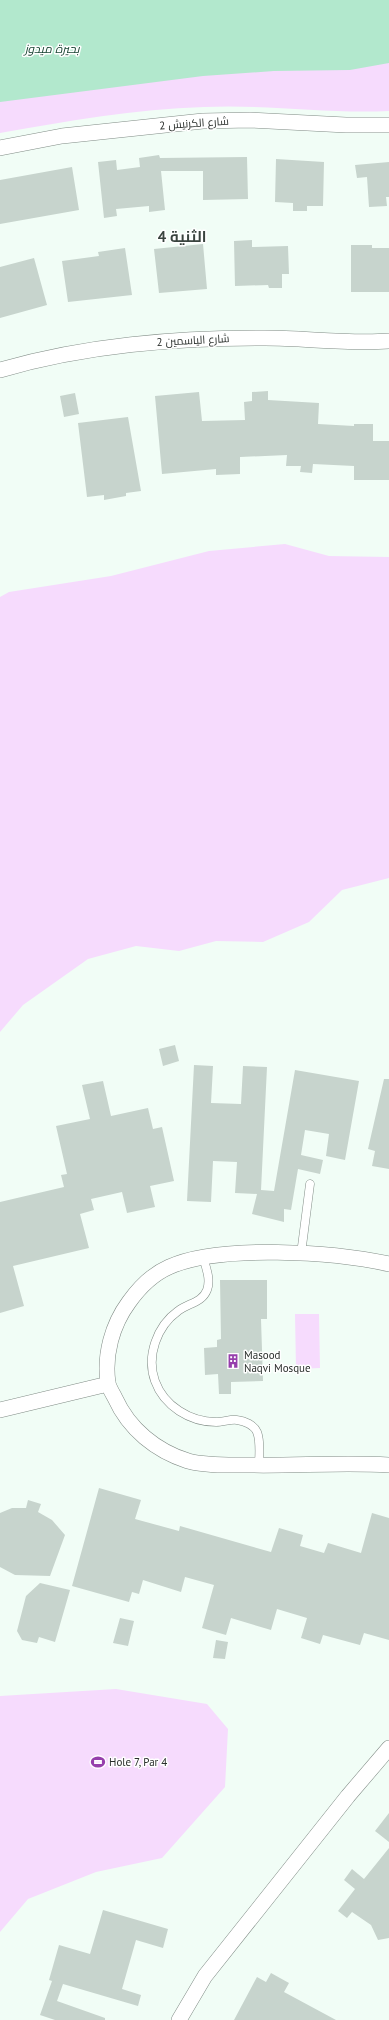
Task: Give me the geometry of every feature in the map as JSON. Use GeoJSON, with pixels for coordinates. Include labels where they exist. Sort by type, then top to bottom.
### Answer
{"type":"FeatureCollection","features":[{"type":"Feature","properties":{"kind":"street","name":"شارع الكرنيش 2"},"geometry":{"type":"LineString","coordinates":[[0,148],[62,136],[203,120],[250,120],[346,125],[389,125]]}},
{"type":"Feature","properties":{"kind":"street","name":"شارع الياسمين 2"},"geometry":{"type":"LineString","coordinates":[[0,370],[60,356],[110,347],[162,341],[267,338],[320,341],[389,342]]}},
{"type":"Feature","properties":{"kind":"street"},"geometry":{"type":"LineString","coordinates":[[389,1264],[371,1260],[301,1254],[244,1253],[203,1257],[169,1267],[140,1287],[119,1315],[108,1349],[108,1384],[120,1410],[138,1433],[162,1450],[188,1461],[217,1465],[259,1466],[362,1463],[389,1465]]}},
{"type":"Feature","properties":{"kind":"street"},"geometry":{"type":"LineString","coordinates":[[0,1410],[108,1384]]}},
{"type":"Feature","properties":{"kind":"street"},"geometry":{"type":"LineString","coordinates":[[179,2020],[205,1976],[348,1796],[389,1748]]}},
{"type":"Feature","properties":{"kind":"lane"},"geometry":{"type":"LineString","coordinates":[[301,1254],[310,1184]]}},
{"type":"Feature","properties":{"kind":"lane"},"geometry":{"type":"LineString","coordinates":[[203,1257],[208,1272],[207,1289],[203,1297],[179,1310],[164,1324],[155,1342],[152,1361],[155,1381],[164,1398],[179,1412],[197,1420],[217,1422],[236,1419],[245,1421],[252,1425],[257,1432],[259,1466]]}},
{"type":"Feature","properties":{"kind":"shaded area","name":"بحيرة ميدوز"},"geometry":{"type":"Polygon","coordinates":[[[0,0],[389,0],[389,111],[366,112],[227,106],[178,108],[102,116],[0,133],[0,0]]]}},
{"type":"Feature","properties":{"kind":"shaded area"},"geometry":{"type":"Polygon","coordinates":[[[285,544],[329,556],[389,557],[389,878],[342,890],[309,922],[263,942],[216,941],[179,951],[136,946],[88,959],[23,1005],[0,1032],[0,597],[9,592],[111,576],[209,551],[285,544]]]}},
{"type":"Feature","properties":{"kind":"shaded area"},"geometry":{"type":"Polygon","coordinates":[[[295,1314],[319,1314],[320,1368],[296,1369],[295,1314]]]}},
{"type":"Feature","properties":{"kind":"shaded area"},"geometry":{"type":"Polygon","coordinates":[[[116,1689],[207,1704],[228,1729],[225,1787],[162,1858],[96,1872],[28,1899],[0,1932],[0,1696],[116,1689]]]}},
{"type":"Feature","properties":{"kind":"water","name":"بحيرة ميدوز"},"geometry":{"type":"Polygon","coordinates":[[[0,0],[389,0],[389,63],[350,70],[274,71],[203,76],[0,102],[0,0]]]}},
{"type":"Feature","properties":{"kind":"building"},"geometry":{"type":"Polygon","coordinates":[[[159,155],[160,158],[247,157],[248,199],[203,200],[203,171],[161,171],[165,210],[149,212],[149,206],[116,209],[117,216],[104,218],[98,162],[116,160],[117,170],[140,167],[139,158],[159,155]]]}},
{"type":"Feature","properties":{"kind":"building"},"geometry":{"type":"Polygon","coordinates":[[[276,159],[324,162],[323,206],[307,206],[307,211],[293,211],[293,203],[275,202],[276,159]]]}},
{"type":"Feature","properties":{"kind":"building"},"geometry":{"type":"Polygon","coordinates":[[[389,162],[389,197],[386,197],[387,206],[369,207],[367,177],[357,178],[355,165],[389,162]]]}},
{"type":"Feature","properties":{"kind":"building"},"geometry":{"type":"Polygon","coordinates":[[[72,167],[79,210],[0,224],[0,180],[72,167]]]}},
{"type":"Feature","properties":{"kind":"building"},"geometry":{"type":"Polygon","coordinates":[[[252,240],[252,247],[288,246],[289,274],[282,274],[282,288],[269,288],[268,285],[235,286],[234,241],[252,240]]]}},
{"type":"Feature","properties":{"kind":"building"},"geometry":{"type":"Polygon","coordinates":[[[203,244],[207,289],[159,293],[154,249],[203,244]]]}},
{"type":"Feature","properties":{"kind":"building"},"geometry":{"type":"Polygon","coordinates":[[[351,245],[372,245],[372,248],[389,248],[389,292],[351,292],[351,245]]]}},
{"type":"Feature","properties":{"kind":"building"},"geometry":{"type":"Polygon","coordinates":[[[125,248],[132,295],[68,302],[62,261],[99,256],[98,252],[125,248]]]}},
{"type":"Feature","properties":{"kind":"building"},"geometry":{"type":"Polygon","coordinates":[[[34,258],[47,305],[0,318],[0,267],[34,258]]]}},
{"type":"Feature","properties":{"kind":"building"},"geometry":{"type":"Polygon","coordinates":[[[268,391],[268,400],[319,403],[318,424],[354,426],[354,424],[373,424],[373,441],[389,441],[389,480],[354,480],[354,466],[313,464],[312,473],[300,472],[301,466],[286,466],[287,455],[240,457],[240,474],[216,475],[216,469],[162,474],[155,396],[199,392],[202,421],[245,420],[244,402],[252,401],[252,392],[268,391]]]}},
{"type":"Feature","properties":{"kind":"building"},"geometry":{"type":"Polygon","coordinates":[[[75,393],[79,414],[64,417],[60,396],[75,393]]]}},
{"type":"Feature","properties":{"kind":"building"},"geometry":{"type":"Polygon","coordinates":[[[128,417],[141,491],[126,493],[126,496],[104,500],[104,495],[87,497],[78,423],[128,417]]]}},
{"type":"Feature","properties":{"kind":"building"},"geometry":{"type":"Polygon","coordinates":[[[175,1045],[179,1061],[163,1066],[159,1049],[175,1045]]]}},
{"type":"Feature","properties":{"kind":"building"},"geometry":{"type":"Polygon","coordinates":[[[194,1065],[213,1066],[211,1103],[241,1104],[243,1066],[267,1067],[261,1190],[274,1191],[295,1070],[359,1081],[345,1160],[326,1156],[329,1134],[305,1130],[301,1155],[323,1160],[320,1174],[298,1169],[291,1210],[284,1209],[284,1222],[252,1214],[257,1194],[235,1193],[237,1162],[213,1161],[211,1202],[187,1201],[194,1065]]]}},
{"type":"Feature","properties":{"kind":"building"},"geometry":{"type":"Polygon","coordinates":[[[384,1079],[389,1079],[389,1169],[372,1166],[375,1151],[368,1149],[384,1079]]]}},
{"type":"Feature","properties":{"kind":"building"},"geometry":{"type":"Polygon","coordinates":[[[103,1081],[111,1116],[148,1108],[153,1129],[162,1127],[174,1181],[150,1186],[155,1207],[127,1213],[122,1192],[91,1199],[94,1210],[80,1214],[89,1248],[13,1266],[24,1306],[0,1313],[0,1202],[64,1187],[61,1175],[67,1174],[56,1126],[90,1119],[82,1085],[103,1081]]]}},
{"type":"Feature","properties":{"kind":"building"},"geometry":{"type":"Polygon","coordinates":[[[220,1280],[267,1280],[267,1319],[261,1319],[263,1381],[231,1382],[231,1394],[219,1394],[218,1374],[205,1375],[204,1348],[217,1347],[217,1340],[221,1339],[220,1280]]]}},
{"type":"Feature","properties":{"kind":"building"},"geometry":{"type":"Polygon","coordinates":[[[99,1488],[141,1500],[135,1519],[179,1531],[180,1526],[271,1552],[279,1528],[303,1535],[300,1546],[324,1553],[328,1543],[361,1553],[372,1513],[389,1518],[389,1640],[364,1633],[360,1645],[323,1635],[320,1644],[301,1638],[307,1618],[277,1609],[271,1630],[231,1618],[226,1635],[202,1628],[214,1585],[185,1577],[181,1592],[143,1580],[139,1594],[132,1592],[129,1602],[72,1586],[99,1488]]]}},
{"type":"Feature","properties":{"kind":"building"},"geometry":{"type":"Polygon","coordinates":[[[28,1500],[41,1504],[38,1512],[52,1520],[65,1535],[50,1576],[15,1575],[0,1567],[0,1513],[12,1508],[26,1508],[28,1500]]]}},
{"type":"Feature","properties":{"kind":"building"},"geometry":{"type":"Polygon","coordinates":[[[40,1583],[70,1590],[55,1642],[39,1637],[37,1643],[22,1640],[17,1631],[26,1596],[40,1583]]]}},
{"type":"Feature","properties":{"kind":"building"},"geometry":{"type":"Polygon","coordinates":[[[120,1618],[134,1621],[128,1646],[113,1643],[120,1618]]]}},
{"type":"Feature","properties":{"kind":"building"},"geometry":{"type":"Polygon","coordinates":[[[216,1640],[228,1642],[225,1659],[213,1658],[216,1640]]]}},
{"type":"Feature","properties":{"kind":"building"},"geometry":{"type":"Polygon","coordinates":[[[389,1813],[389,1842],[375,1831],[389,1813]]]}},
{"type":"Feature","properties":{"kind":"building"},"geometry":{"type":"Polygon","coordinates":[[[389,1848],[389,1938],[378,1940],[371,1925],[352,1912],[347,1918],[338,1911],[355,1889],[344,1880],[352,1869],[364,1879],[389,1848]]]}},
{"type":"Feature","properties":{"kind":"building"},"geometry":{"type":"Polygon","coordinates":[[[103,1910],[168,1929],[163,1948],[136,1940],[122,1989],[141,1995],[138,2006],[63,1984],[57,2001],[105,2018],[105,2020],[55,2020],[40,2015],[52,1981],[49,1980],[59,1945],[90,1954],[103,1910]]]}},
{"type":"Feature","properties":{"kind":"building"},"geometry":{"type":"Polygon","coordinates":[[[271,1973],[289,1983],[284,1992],[336,2020],[234,2020],[257,1977],[266,1982],[271,1973]]]}},
{"type":"Feature","properties":{"kind":"place","name":"Masood Naqvi Mosque"},"geometry":{"type":"Point","coordinates":[233,1361]}},
{"type":"Feature","properties":{"kind":"place","name":"Hole 7, Par 4"},"geometry":{"type":"Point","coordinates":[98,1762]}},
{"type":"Feature","properties":{"kind":"district","name":"الثنية 4"},"geometry":{"type":"Point","coordinates":[182,236]}}]}
